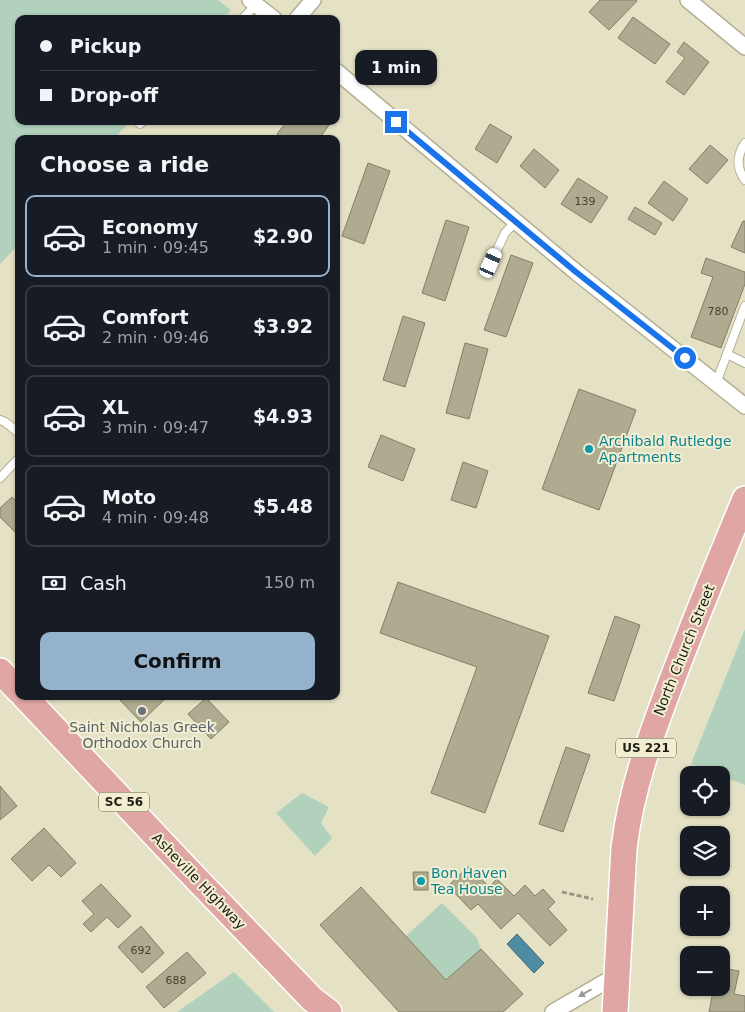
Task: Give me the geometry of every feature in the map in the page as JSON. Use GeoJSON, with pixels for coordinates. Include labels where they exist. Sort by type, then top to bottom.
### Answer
{"type":"FeatureCollection","features":[{"type":"Feature","properties":{"kind":"main road","name":"North Church Street"},"geometry":{"type":"LineString","coordinates":[[615,1012],[626,827],[639,772],[650,736],[687,639],[745,500]]}},
{"type":"Feature","properties":{"kind":"main road"},"geometry":{"type":"LineString","coordinates":[[0,671],[15,687]]}},
{"type":"Feature","properties":{"kind":"main road","name":"Asheville Highway"},"geometry":{"type":"LineString","coordinates":[[28,700],[321,1008]]}},
{"type":"Feature","properties":{"kind":"street"},"geometry":{"type":"LineString","coordinates":[[300,15],[312,0]]}},
{"type":"Feature","properties":{"kind":"street"},"geometry":{"type":"LineString","coordinates":[[688,0],[745,47]]}},
{"type":"Feature","properties":{"kind":"street"},"geometry":{"type":"LineString","coordinates":[[253,2],[269,15]]}},
{"type":"Feature","properties":{"kind":"street"},"geometry":{"type":"LineString","coordinates":[[340,74],[576,272],[745,406]]}},
{"type":"Feature","properties":{"kind":"street"},"geometry":{"type":"LineString","coordinates":[[553,1012],[617,975]]}},
{"type":"Feature","properties":{"kind":"lane"},"geometry":{"type":"LineString","coordinates":[[245,15],[253,2]]}},
{"type":"Feature","properties":{"kind":"lane"},"geometry":{"type":"LineString","coordinates":[[745,143],[738,158],[738,167],[745,180]]}},
{"type":"Feature","properties":{"kind":"lane"},"geometry":{"type":"LineString","coordinates":[[491,263],[505,233],[516,221]]}},
{"type":"Feature","properties":{"kind":"lane"},"geometry":{"type":"LineString","coordinates":[[716,383],[745,306]]}},
{"type":"Feature","properties":{"kind":"lane"},"geometry":{"type":"LineString","coordinates":[[727,354],[745,363]]}},
{"type":"Feature","properties":{"kind":"lane"},"geometry":{"type":"LineString","coordinates":[[0,420],[15,430]]}},
{"type":"Feature","properties":{"kind":"lane"},"geometry":{"type":"LineString","coordinates":[[0,478],[15,462]]}},
{"type":"Feature","properties":{"kind":"path"},"geometry":{"type":"LineString","coordinates":[[562,892],[593,899]]}},
{"type":"Feature","properties":{"kind":"green space"},"geometry":{"type":"Polygon","coordinates":[[[0,0],[218,0],[231,10],[227,15],[15,15],[15,125],[126,125],[118,135],[15,135],[15,248],[0,264],[0,0]]]}},
{"type":"Feature","properties":{"kind":"green space"},"geometry":{"type":"Polygon","coordinates":[[[745,629],[745,785],[730,779],[730,766],[696,766],[691,764],[745,629]]]}},
{"type":"Feature","properties":{"kind":"green space"},"geometry":{"type":"Polygon","coordinates":[[[302,793],[329,807],[321,823],[332,838],[315,856],[276,813],[302,793]]]}},
{"type":"Feature","properties":{"kind":"green space"},"geometry":{"type":"Polygon","coordinates":[[[442,903],[477,938],[481,949],[446,980],[406,936],[442,903]]]}},
{"type":"Feature","properties":{"kind":"green space"},"geometry":{"type":"Polygon","coordinates":[[[234,972],[274,1012],[177,1012],[234,972]]]}},
{"type":"Feature","properties":{"kind":"water"},"geometry":{"type":"Polygon","coordinates":[[[517,934],[544,963],[534,973],[507,944],[517,934]]]}},
{"type":"Feature","properties":{"kind":"building"},"geometry":{"type":"Polygon","coordinates":[[[600,0],[637,1],[609,30],[589,12],[600,0]]]}},
{"type":"Feature","properties":{"kind":"building"},"geometry":{"type":"Polygon","coordinates":[[[633,17],[670,44],[655,64],[618,38],[633,17]]]}},
{"type":"Feature","properties":{"kind":"building"},"geometry":{"type":"Polygon","coordinates":[[[684,42],[709,62],[684,95],[666,82],[685,58],[677,52],[684,42]]]}},
{"type":"Feature","properties":{"kind":"building"},"geometry":{"type":"Polygon","coordinates":[[[490,124],[512,137],[497,163],[475,149],[490,124]]]}},
{"type":"Feature","properties":{"kind":"building"},"geometry":{"type":"Polygon","coordinates":[[[284,125],[329,125],[322,135],[277,134],[284,125]]]}},
{"type":"Feature","properties":{"kind":"building"},"geometry":{"type":"Polygon","coordinates":[[[710,145],[728,160],[707,184],[689,169],[710,145]]]}},
{"type":"Feature","properties":{"kind":"building"},"geometry":{"type":"Polygon","coordinates":[[[534,149],[559,170],[545,188],[520,166],[534,149]]]}},
{"type":"Feature","properties":{"kind":"building"},"geometry":{"type":"Polygon","coordinates":[[[368,163],[390,171],[364,244],[342,236],[368,163]]]}},
{"type":"Feature","properties":{"kind":"building"},"geometry":{"type":"Polygon","coordinates":[[[578,178],[608,197],[591,223],[561,204],[578,178]]]}},
{"type":"Feature","properties":{"kind":"building"},"geometry":{"type":"Polygon","coordinates":[[[664,181],[688,199],[673,221],[648,203],[664,181]]]}},
{"type":"Feature","properties":{"kind":"building"},"geometry":{"type":"Polygon","coordinates":[[[635,207],[662,223],[655,235],[628,219],[635,207]]]}},
{"type":"Feature","properties":{"kind":"building"},"geometry":{"type":"Polygon","coordinates":[[[446,220],[469,227],[445,301],[422,293],[446,220]]]}},
{"type":"Feature","properties":{"kind":"building"},"geometry":{"type":"Polygon","coordinates":[[[743,221],[745,221],[745,253],[731,247],[743,221]]]}},
{"type":"Feature","properties":{"kind":"building"},"geometry":{"type":"Polygon","coordinates":[[[511,255],[533,263],[506,337],[484,330],[511,255]]]}},
{"type":"Feature","properties":{"kind":"building"},"geometry":{"type":"Polygon","coordinates":[[[706,258],[745,272],[745,284],[721,348],[691,337],[713,277],[701,273],[706,258]]]}},
{"type":"Feature","properties":{"kind":"building"},"geometry":{"type":"Polygon","coordinates":[[[403,316],[425,323],[405,387],[383,380],[403,316]]]}},
{"type":"Feature","properties":{"kind":"building"},"geometry":{"type":"Polygon","coordinates":[[[465,343],[488,349],[469,419],[446,413],[465,343]]]}},
{"type":"Feature","properties":{"kind":"building","name":"Archibald Rutledge Apartments"},"geometry":{"type":"Polygon","coordinates":[[[579,389],[636,410],[599,510],[542,489],[579,389]]]}},
{"type":"Feature","properties":{"kind":"building"},"geometry":{"type":"Polygon","coordinates":[[[381,435],[415,449],[403,481],[368,467],[381,435]]]}},
{"type":"Feature","properties":{"kind":"building"},"geometry":{"type":"Polygon","coordinates":[[[463,462],[488,471],[476,508],[451,500],[463,462]]]}},
{"type":"Feature","properties":{"kind":"building"},"geometry":{"type":"Polygon","coordinates":[[[12,497],[15,500],[15,532],[0,517],[0,508],[12,497]]]}},
{"type":"Feature","properties":{"kind":"building"},"geometry":{"type":"Polygon","coordinates":[[[398,582],[549,636],[485,813],[431,793],[477,667],[380,633],[398,582]]]}},
{"type":"Feature","properties":{"kind":"building"},"geometry":{"type":"Polygon","coordinates":[[[615,616],[640,625],[614,701],[588,693],[615,616]]]}},
{"type":"Feature","properties":{"kind":"building","name":"Saint Nicholas Greek Orthodox Church"},"geometry":{"type":"Polygon","coordinates":[[[120,700],[164,700],[141,722],[120,700]]]}},
{"type":"Feature","properties":{"kind":"building"},"geometry":{"type":"Polygon","coordinates":[[[204,700],[208,700],[229,722],[211,739],[188,714],[204,700]]]}},
{"type":"Feature","properties":{"kind":"building"},"geometry":{"type":"Polygon","coordinates":[[[566,747],[590,755],[563,832],[539,824],[566,747]]]}},
{"type":"Feature","properties":{"kind":"building"},"geometry":{"type":"Polygon","coordinates":[[[0,786],[17,806],[0,820],[0,786]]]}},
{"type":"Feature","properties":{"kind":"building"},"geometry":{"type":"Polygon","coordinates":[[[44,828],[76,863],[61,877],[49,865],[32,881],[11,859],[44,828]]]}},
{"type":"Feature","properties":{"kind":"building"},"geometry":{"type":"Polygon","coordinates":[[[469,866],[489,887],[497,879],[514,896],[525,885],[535,896],[543,889],[555,902],[548,909],[567,930],[550,946],[518,913],[501,929],[478,904],[471,910],[448,886],[469,866]]]}},
{"type":"Feature","properties":{"kind":"building","name":"Bon Haven Tea House"},"geometry":{"type":"Polygon","coordinates":[[[413,872],[428,872],[428,890],[414,890],[413,872]]]}},
{"type":"Feature","properties":{"kind":"building"},"geometry":{"type":"Polygon","coordinates":[[[101,884],[131,916],[118,928],[107,917],[91,932],[83,924],[94,914],[82,901],[101,884]]]}},
{"type":"Feature","properties":{"kind":"building"},"geometry":{"type":"Polygon","coordinates":[[[361,887],[446,980],[481,949],[523,994],[503,1012],[399,1012],[320,925],[361,887]]]}},
{"type":"Feature","properties":{"kind":"building"},"geometry":{"type":"Polygon","coordinates":[[[141,926],[164,953],[142,973],[118,947],[141,926]]]}},
{"type":"Feature","properties":{"kind":"building"},"geometry":{"type":"Polygon","coordinates":[[[187,952],[206,973],[164,1008],[146,987],[187,952]]]}},
{"type":"Feature","properties":{"kind":"building"},"geometry":{"type":"Polygon","coordinates":[[[730,970],[739,971],[734,994],[745,996],[745,1012],[709,1012],[712,996],[730,996],[730,970]]]}},
{"type":"Feature","properties":{"kind":"place","name":"Archibald Rutledge Apartments"},"geometry":{"type":"Point","coordinates":[589,449]}},
{"type":"Feature","properties":{"kind":"place","name":"Saint Nicholas Greek Orthodox Church"},"geometry":{"type":"Point","coordinates":[142,711]}},
{"type":"Feature","properties":{"kind":"place","name":"Bon Haven Tea House"},"geometry":{"type":"Point","coordinates":[421,881]}},
{"type":"Feature","properties":{"kind":"route"},"geometry":{"type":"LineString","coordinates":[[396,122],[576,272],[685,358]]}}]}
